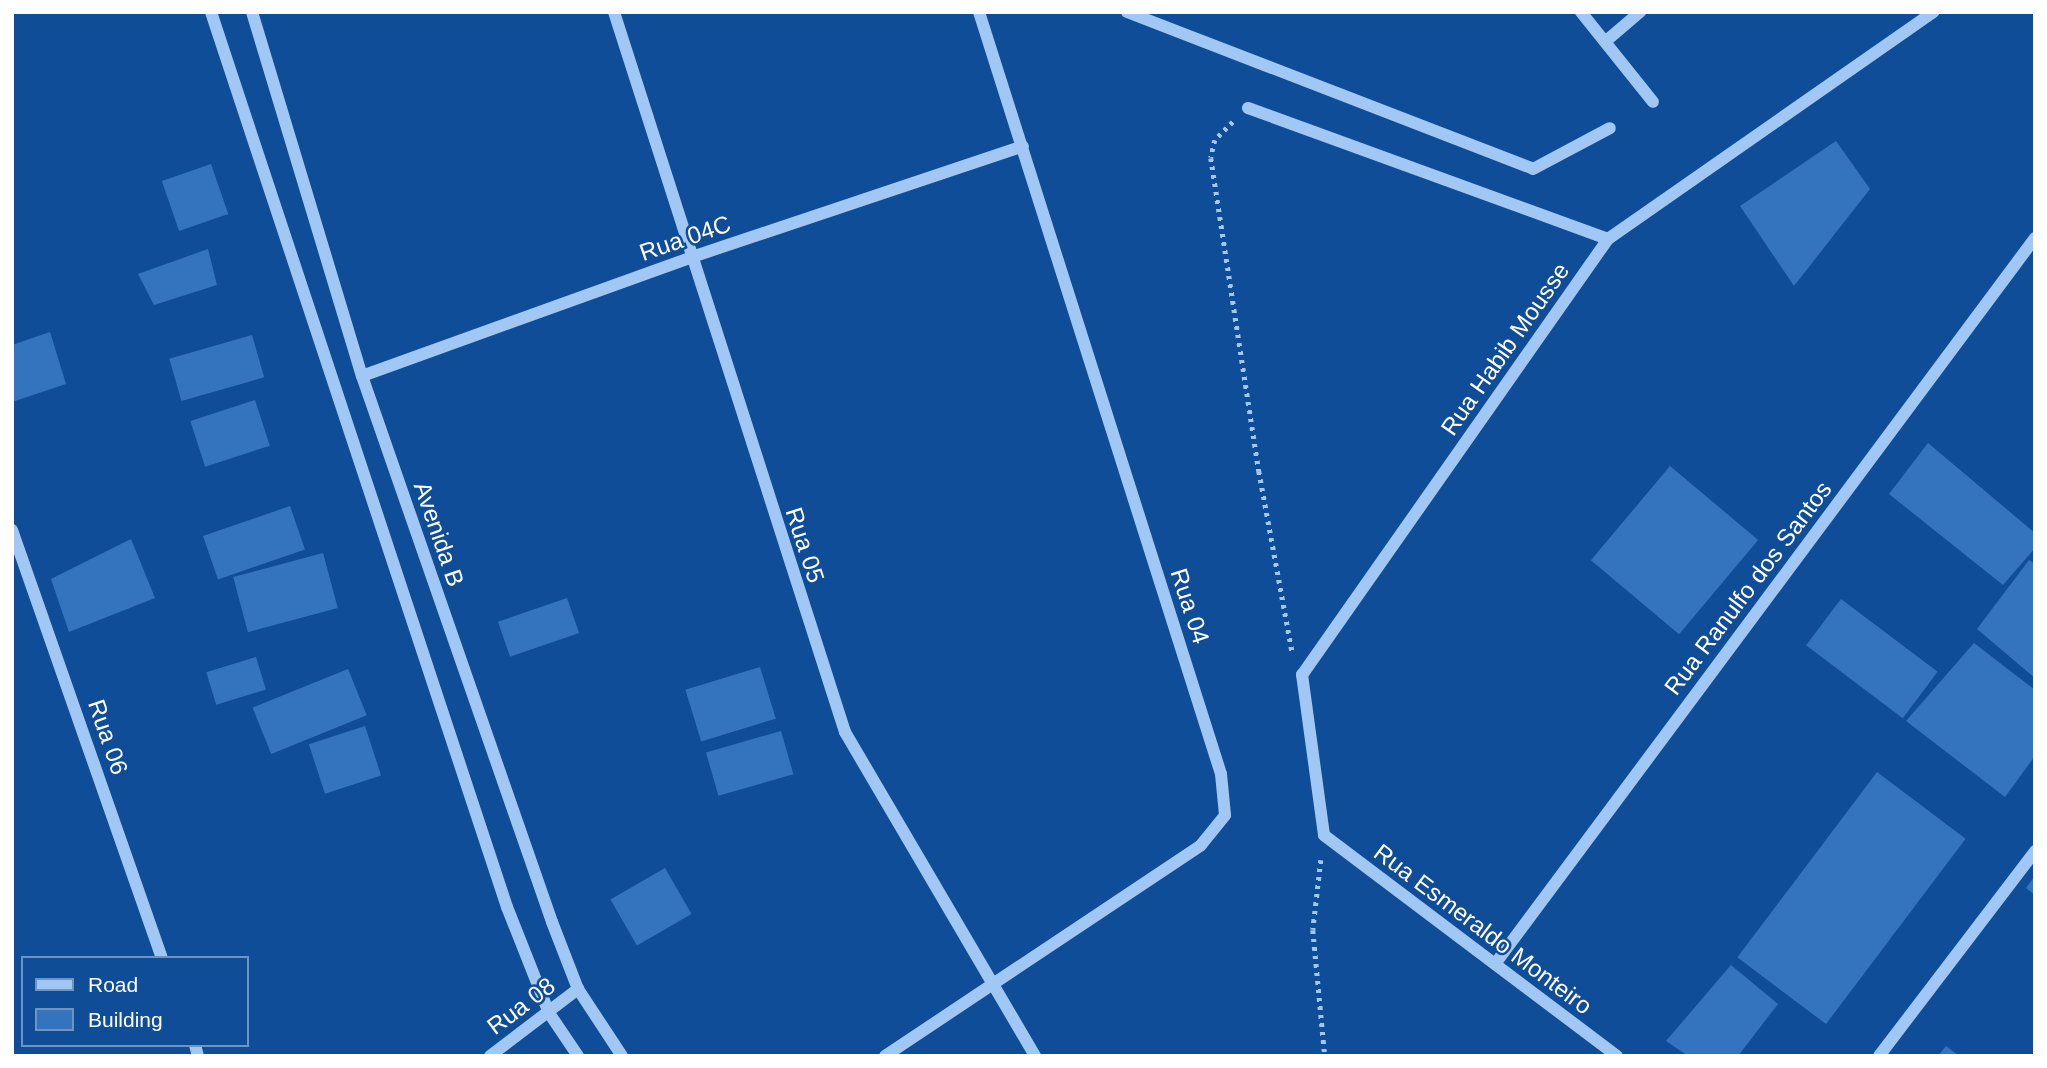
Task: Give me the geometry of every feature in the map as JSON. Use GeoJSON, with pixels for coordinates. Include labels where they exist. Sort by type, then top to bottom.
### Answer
{"type":"FeatureCollection","features":[{"type":"Feature","properties":{"kind":"street"},"geometry":{"type":"LineString","coordinates":[[211,12],[507,907],[549,1013],[578,1056]]}},
{"type":"Feature","properties":{"kind":"street","name":"Avenida B"},"geometry":{"type":"LineString","coordinates":[[252,12],[362,376],[578,989],[622,1056]]}},
{"type":"Feature","properties":{"kind":"street","name":"Rua 05"},"geometry":{"type":"LineString","coordinates":[[614,12],[689,258],[845,733],[989,985],[1035,1056]]}},
{"type":"Feature","properties":{"kind":"street","name":"Rua 04"},"geometry":{"type":"LineString","coordinates":[[885,1056],[1201,845],[1225,815],[1227,794],[979,12]]}},
{"type":"Feature","properties":{"kind":"street"},"geometry":{"type":"LineString","coordinates":[[1127,12],[1533,169],[1610,128]]}},
{"type":"Feature","properties":{"kind":"street"},"geometry":{"type":"LineString","coordinates":[[1581,12],[1653,102]]}},
{"type":"Feature","properties":{"kind":"street"},"geometry":{"type":"LineString","coordinates":[[1606,41],[1640,12]]}},
{"type":"Feature","properties":{"kind":"street","name":"Rua Habib Mousse"},"geometry":{"type":"LineString","coordinates":[[1301,675],[1608,239],[1934,12]]}},
{"type":"Feature","properties":{"kind":"street"},"geometry":{"type":"LineString","coordinates":[[1248,108],[1608,239]]}},
{"type":"Feature","properties":{"kind":"street","name":"Rua 04C"},"geometry":{"type":"LineString","coordinates":[[362,376],[689,258],[1023,146]]}},
{"type":"Feature","properties":{"kind":"street","name":"Rua Ranulfo dos Santos"},"geometry":{"type":"LineString","coordinates":[[1495,964],[2035,238]]}},
{"type":"Feature","properties":{"kind":"street","name":"Rua 06"},"geometry":{"type":"LineString","coordinates":[[12,530],[161,956]]}},
{"type":"Feature","properties":{"kind":"street"},"geometry":{"type":"LineString","coordinates":[[1301,675],[1324,835]]}},
{"type":"Feature","properties":{"kind":"street","name":"Rua Esmeraldo Monteiro"},"geometry":{"type":"LineString","coordinates":[[1324,835],[1617,1056]]}},
{"type":"Feature","properties":{"kind":"street"},"geometry":{"type":"LineString","coordinates":[[1880,1056],[2035,851]]}},
{"type":"Feature","properties":{"kind":"street","name":"Rua 08"},"geometry":{"type":"LineString","coordinates":[[490,1056],[578,989]]}},
{"type":"Feature","properties":{"kind":"path"},"geometry":{"type":"LineString","coordinates":[[1248,108],[1215,140],[1211,158],[1286,636],[1301,675]]}},
{"type":"Feature","properties":{"kind":"path"},"geometry":{"type":"LineString","coordinates":[[1324,835],[1313,930],[1325,1056]]}},
{"type":"Feature","properties":{"kind":"building"},"geometry":{"type":"Polygon","coordinates":[[[1836,141],[1870,189],[1794,286],[1740,206],[1836,141]]]}},
{"type":"Feature","properties":{"kind":"building"},"geometry":{"type":"Polygon","coordinates":[[[211,164],[228,214],[179,231],[162,181],[211,164]]]}},
{"type":"Feature","properties":{"kind":"building"},"geometry":{"type":"Polygon","coordinates":[[[208,249],[217,285],[154,305],[138,274],[208,249]]]}},
{"type":"Feature","properties":{"kind":"building"},"geometry":{"type":"Polygon","coordinates":[[[50,332],[66,384],[12,402],[12,345],[50,332]]]}},
{"type":"Feature","properties":{"kind":"building"},"geometry":{"type":"Polygon","coordinates":[[[252,335],[264,377],[181,401],[169,359],[252,335]]]}},
{"type":"Feature","properties":{"kind":"building"},"geometry":{"type":"Polygon","coordinates":[[[255,400],[270,446],[205,467],[190,421],[255,400]]]}},
{"type":"Feature","properties":{"kind":"building"},"geometry":{"type":"Polygon","coordinates":[[[1928,443],[2035,533],[2035,548],[2003,585],[1889,494],[1928,443]]]}},
{"type":"Feature","properties":{"kind":"building"},"geometry":{"type":"Polygon","coordinates":[[[1670,466],[1758,540],[1679,634],[1591,560],[1670,466]]]}},
{"type":"Feature","properties":{"kind":"building"},"geometry":{"type":"Polygon","coordinates":[[[290,506],[305,549],[218,579],[203,536],[290,506]]]}},
{"type":"Feature","properties":{"kind":"building"},"geometry":{"type":"Polygon","coordinates":[[[131,539],[155,598],[69,632],[51,579],[131,539]]]}},
{"type":"Feature","properties":{"kind":"building"},"geometry":{"type":"Polygon","coordinates":[[[323,553],[338,608],[248,632],[233,577],[323,553]]]}},
{"type":"Feature","properties":{"kind":"building"},"geometry":{"type":"Polygon","coordinates":[[[2029,560],[2035,564],[2035,678],[1977,629],[2029,560]]]}},
{"type":"Feature","properties":{"kind":"building"},"geometry":{"type":"Polygon","coordinates":[[[567,598],[579,633],[510,657],[498,622],[567,598]]]}},
{"type":"Feature","properties":{"kind":"building"},"geometry":{"type":"Polygon","coordinates":[[[1841,599],[1938,672],[1903,718],[1806,645],[1841,599]]]}},
{"type":"Feature","properties":{"kind":"building"},"geometry":{"type":"Polygon","coordinates":[[[1974,643],[2035,690],[2035,756],[2005,797],[1906,721],[1974,643]]]}},
{"type":"Feature","properties":{"kind":"building"},"geometry":{"type":"Polygon","coordinates":[[[256,657],[266,690],[216,705],[206,672],[256,657]]]}},
{"type":"Feature","properties":{"kind":"building"},"geometry":{"type":"Polygon","coordinates":[[[760,667],[776,719],[701,741],[685,690],[760,667]]]}},
{"type":"Feature","properties":{"kind":"building"},"geometry":{"type":"Polygon","coordinates":[[[348,669],[367,715],[271,754],[253,708],[348,669]]]}},
{"type":"Feature","properties":{"kind":"building"},"geometry":{"type":"Polygon","coordinates":[[[365,726],[381,775],[325,794],[309,744],[365,726]]]}},
{"type":"Feature","properties":{"kind":"building"},"geometry":{"type":"Polygon","coordinates":[[[781,731],[793,774],[718,796],[706,752],[781,731]]]}},
{"type":"Feature","properties":{"kind":"building"},"geometry":{"type":"Polygon","coordinates":[[[1877,772],[1966,839],[1826,1024],[1737,957],[1877,772]]]}},
{"type":"Feature","properties":{"kind":"building"},"geometry":{"type":"Polygon","coordinates":[[[665,868],[692,914],[637,945],[610,900],[665,868]]]}},
{"type":"Feature","properties":{"kind":"building"},"geometry":{"type":"Polygon","coordinates":[[[2035,876],[2035,895],[2026,888],[2035,876]]]}},
{"type":"Feature","properties":{"kind":"building"},"geometry":{"type":"Polygon","coordinates":[[[1731,965],[1778,1004],[1738,1056],[1688,1056],[1666,1041],[1731,965]]]}},
{"type":"Feature","properties":{"kind":"building"},"geometry":{"type":"Polygon","coordinates":[[[1946,1046],[1959,1056],[1938,1056],[1946,1046]]]}}]}
